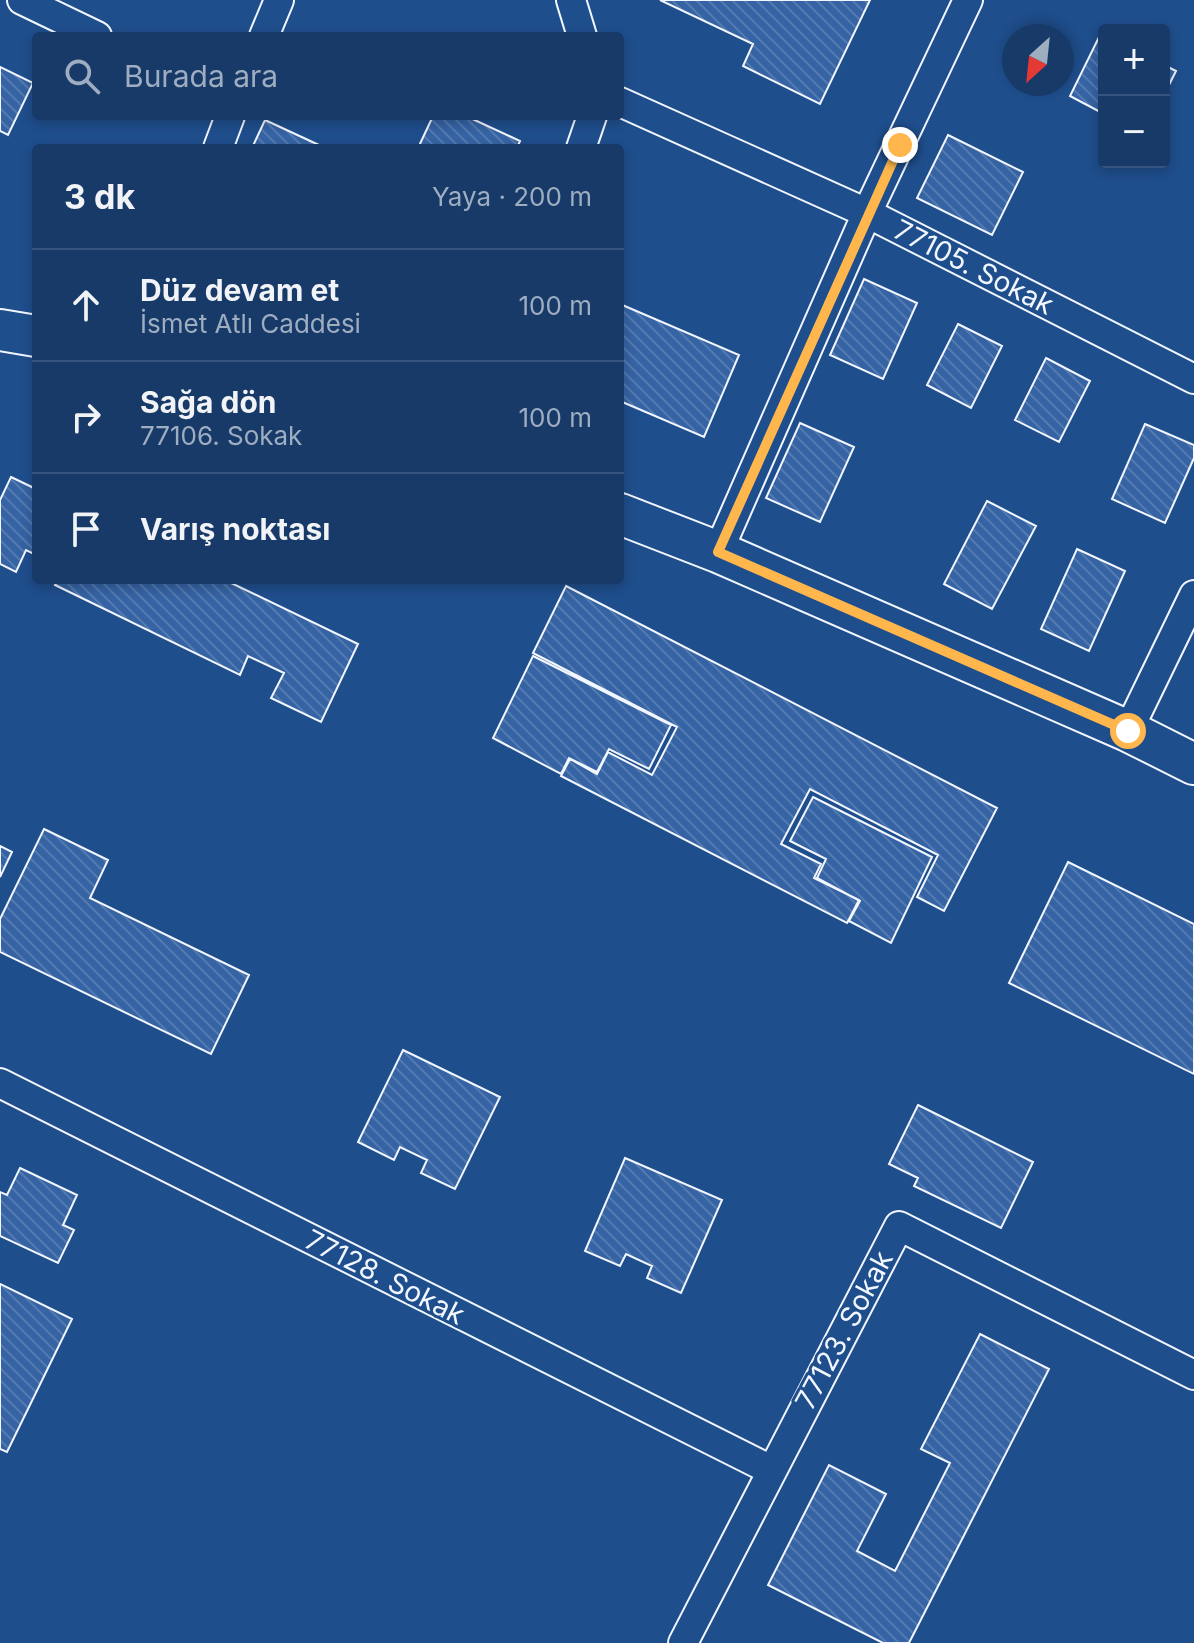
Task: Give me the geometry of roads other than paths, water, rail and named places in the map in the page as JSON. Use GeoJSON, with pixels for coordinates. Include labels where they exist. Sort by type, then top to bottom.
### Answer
{"type":"FeatureCollection","features":[{"type":"Feature","properties":{"kind":"main road"},"geometry":{"type":"LineString","coordinates":[[0,330],[32,335]]}},
{"type":"Feature","properties":{"kind":"main road"},"geometry":{"type":"LineString","coordinates":[[624,516],[718,552],[1128,731],[1194,764]]}},
{"type":"Feature","properties":{"kind":"street"},"geometry":{"type":"LineString","coordinates":[[22,0],[89,32]]}},
{"type":"Feature","properties":{"kind":"street"},"geometry":{"type":"LineString","coordinates":[[266,32],[279,0]]}},
{"type":"Feature","properties":{"kind":"street"},"geometry":{"type":"LineString","coordinates":[[571,0],[581,32]]}},
{"type":"Feature","properties":{"kind":"street"},"geometry":{"type":"LineString","coordinates":[[718,552],[867,213],[968,0]]}},
{"type":"Feature","properties":{"kind":"street","name":"77105. Sokak"},"geometry":{"type":"LineString","coordinates":[[624,104],[867,213],[1194,379]]}},
{"type":"Feature","properties":{"kind":"street"},"geometry":{"type":"LineString","coordinates":[[220,144],[228,120]]}},
{"type":"Feature","properties":{"kind":"street"},"geometry":{"type":"LineString","coordinates":[[582,144],[591,120]]}},
{"type":"Feature","properties":{"kind":"street"},"geometry":{"type":"LineString","coordinates":[[1128,731],[1194,595]]}},
{"type":"Feature","properties":{"kind":"street","name":"77128. Sokak"},"geometry":{"type":"LineString","coordinates":[[0,1083],[771,1470]]}},
{"type":"Feature","properties":{"kind":"street","name":"77123. Sokak"},"geometry":{"type":"LineString","coordinates":[[683,1643],[899,1226],[1194,1375]]}}]}
